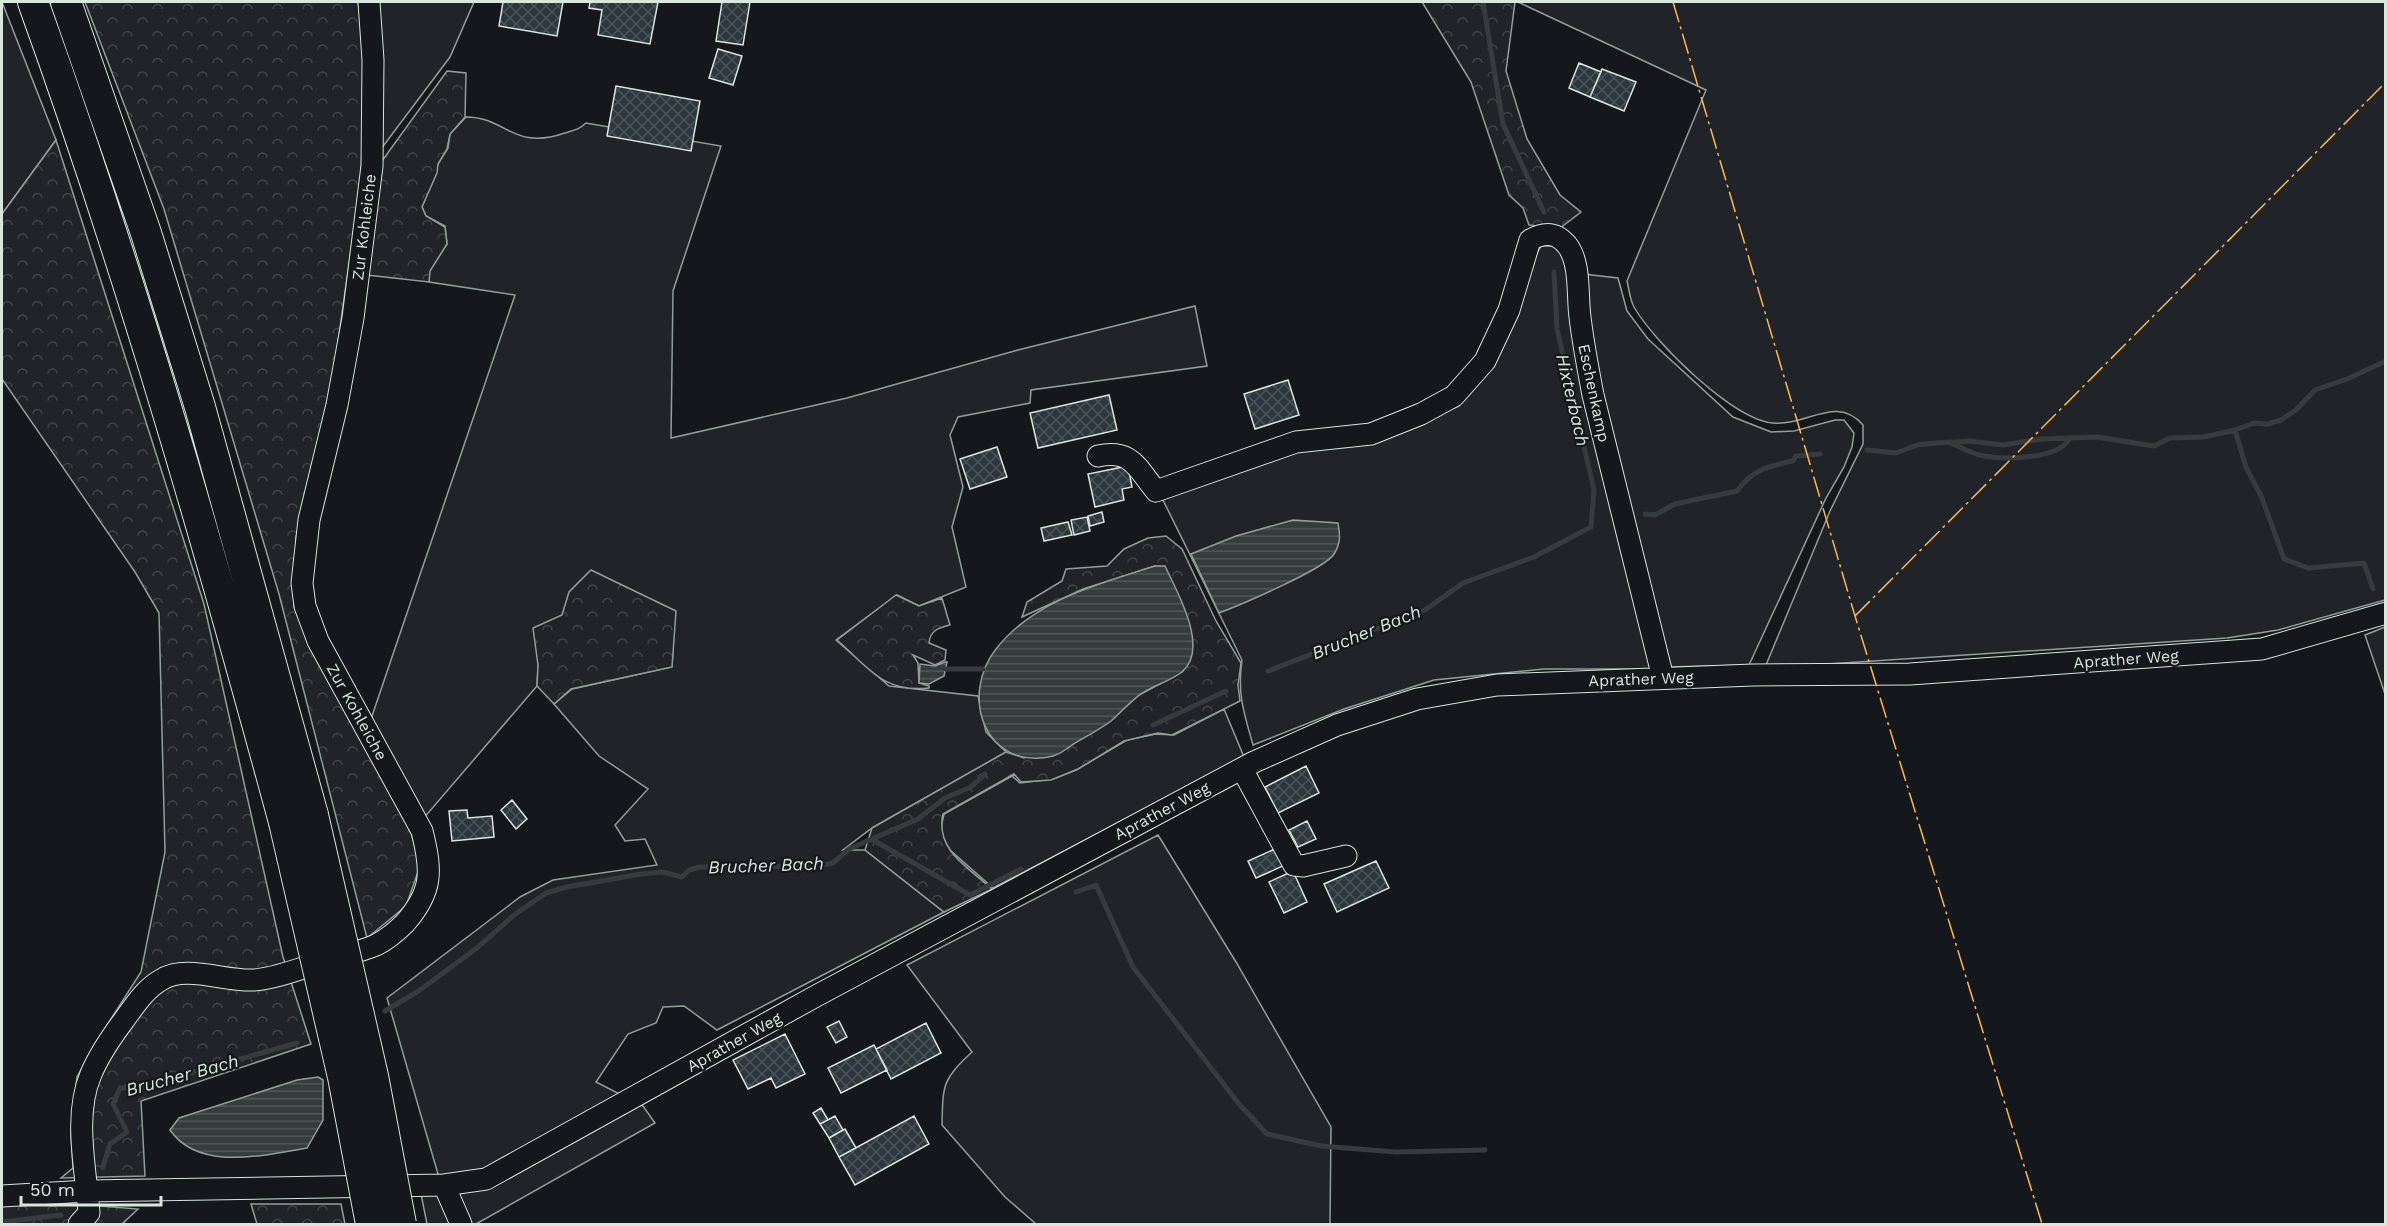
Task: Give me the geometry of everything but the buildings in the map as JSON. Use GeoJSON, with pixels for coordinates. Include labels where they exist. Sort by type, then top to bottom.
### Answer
{"type":"FeatureCollection","features":[{"type":"Feature","properties":{"kind":"highway"},"geometry":{"type":"LineString","coordinates":[[33,2],[79,128],[171,414],[218,579],[284,822],[343,1077],[371,1224]]}},
{"type":"Feature","properties":{"kind":"highway"},"geometry":{"type":"LineString","coordinates":[[66,2],[146,233],[200,407],[314,815],[373,1076],[402,1224]]}},
{"type":"Feature","properties":{"kind":"street","name":"Zur Kohleiche"},"geometry":{"type":"LineString","coordinates":[[79,1224],[89,1213],[82,1153],[83,1113],[90,1075],[114,1034],[142,995],[162,979],[180,974],[204,975],[228,981],[256,980],[377,944],[399,929],[418,908],[429,883],[429,858],[422,831],[318,641],[305,606],[302,583],[309,520],[337,405],[353,318],[372,166],[373,60],[369,2]]}},
{"type":"Feature","properties":{"kind":"street","name":"Eschenkamp"},"geometry":{"type":"LineString","coordinates":[[1098,456],[1116,452],[1129,457],[1156,492],[1296,442],[1371,434],[1421,414],[1454,396],[1485,361],[1509,310],[1530,240],[1541,234],[1556,235],[1568,246],[1575,265],[1579,314],[1593,395],[1664,678]]}},
{"type":"Feature","properties":{"kind":"street","name":"Aprather Weg"},"geometry":{"type":"LineString","coordinates":[[2,1196],[87,1191],[444,1185],[486,1179],[816,996],[1242,769],[1337,725],[1417,699],[1497,685],[1664,678],[1910,674],[2262,649],[2385,613]]}},
{"type":"Feature","properties":{"kind":"street"},"geometry":{"type":"LineString","coordinates":[[1242,769],[1294,865],[1303,866],[1346,856]]}},
{"type":"Feature","properties":{"kind":"street"},"geometry":{"type":"LineString","coordinates":[[444,1185],[461,1224]]}},
{"type":"Feature","properties":{"kind":"green space"},"geometry":{"type":"Polygon","coordinates":[[[2,2],[56,140],[2,214],[2,2]]]}},
{"type":"Feature","properties":{"kind":"green space"},"geometry":{"type":"Polygon","coordinates":[[[85,2],[358,2],[365,55],[361,179],[333,377],[296,537],[294,607],[407,817],[420,866],[406,906],[367,938],[279,594],[164,209],[85,2]]]}},
{"type":"Feature","properties":{"kind":"green space"},"geometry":{"type":"Polygon","coordinates":[[[375,2],[474,2],[450,57],[375,157],[375,2]]]}},
{"type":"Feature","properties":{"kind":"green space"},"geometry":{"type":"Polygon","coordinates":[[[1422,2],[1515,2],[1506,71],[1527,139],[1560,195],[1581,212],[1559,229],[1529,225],[1523,208],[1509,195],[1471,82],[1422,2]]]}},
{"type":"Feature","properties":{"kind":"green space"},"geometry":{"type":"Polygon","coordinates":[[[1518,2],[2385,2],[2385,600],[2278,630],[2227,638],[1812,665],[1766,665],[1830,511],[1863,444],[1863,425],[1853,416],[1843,412],[1821,413],[1786,423],[1756,419],[1737,409],[1696,377],[1644,322],[1633,304],[1627,281],[1706,90],[1518,2]]]}},
{"type":"Feature","properties":{"kind":"green space"},"geometry":{"type":"Polygon","coordinates":[[[447,71],[466,73],[465,117],[450,134],[447,149],[438,164],[437,173],[422,207],[426,216],[445,227],[447,244],[430,271],[429,282],[367,275],[374,172],[447,71]]]}},
{"type":"Feature","properties":{"kind":"green space"},"geometry":{"type":"Polygon","coordinates":[[[466,117],[480,118],[521,136],[533,138],[565,133],[586,123],[721,146],[673,291],[671,438],[847,398],[1018,350],[1195,306],[1207,366],[1031,390],[1030,403],[958,417],[950,435],[963,487],[952,527],[966,587],[919,606],[897,595],[836,640],[889,686],[978,696],[986,732],[1006,752],[872,828],[843,850],[865,850],[944,912],[717,1030],[684,1006],[663,1007],[656,1023],[628,1034],[596,1082],[643,1106],[655,1123],[476,1224],[427,1224],[421,1194],[438,1174],[387,998],[520,897],[553,880],[657,865],[645,839],[625,841],[615,825],[648,789],[599,756],[554,704],[572,689],[672,667],[675,611],[591,571],[569,594],[563,615],[538,666],[537,686],[423,819],[370,722],[515,295],[429,282],[429,271],[447,244],[445,226],[426,216],[422,207],[438,164],[448,148],[450,134],[466,117]]]}},
{"type":"Feature","properties":{"kind":"green space"},"geometry":{"type":"Polygon","coordinates":[[[56,140],[204,604],[283,957],[311,1044],[141,1101],[145,1176],[61,1178],[73,1168],[71,1135],[77,1077],[93,1047],[141,972],[165,852],[159,613],[135,572],[2,379],[2,214],[56,140]]]}},
{"type":"Feature","properties":{"kind":"green space"},"geometry":{"type":"Polygon","coordinates":[[[1541,246],[1557,246],[1565,257],[1656,669],[1544,669],[1434,680],[1344,709],[1253,745],[1241,693],[1242,660],[1161,496],[1287,450],[1377,437],[1459,406],[1501,352],[1531,264],[1541,246]]]}},
{"type":"Feature","properties":{"kind":"green space"},"geometry":{"type":"Polygon","coordinates":[[[1583,274],[1618,278],[1627,311],[1648,339],[1733,417],[1771,432],[1794,431],[1835,420],[1844,420],[1854,433],[1852,447],[1844,467],[1826,498],[1749,665],[1669,667],[1593,356],[1583,274]]]}},
{"type":"Feature","properties":{"kind":"green space"},"geometry":{"type":"Polygon","coordinates":[[[1166,536],[1182,549],[1216,621],[1241,663],[1238,685],[1240,701],[1172,735],[1158,733],[1124,741],[1078,769],[1051,780],[1021,782],[1014,774],[943,814],[942,827],[949,848],[955,857],[992,889],[944,912],[865,850],[872,828],[1006,752],[1024,758],[1109,722],[1139,695],[1183,671],[1155,566],[1083,589],[1022,617],[1027,602],[1062,581],[1066,569],[1107,566],[1124,549],[1148,538],[1166,536]]]}},
{"type":"Feature","properties":{"kind":"green space"},"geometry":{"type":"Polygon","coordinates":[[[591,570],[676,611],[672,667],[571,689],[554,704],[537,686],[538,665],[533,628],[562,615],[569,592],[591,570]]]}},
{"type":"Feature","properties":{"kind":"green space"},"geometry":{"type":"Polygon","coordinates":[[[896,595],[919,606],[942,598],[950,625],[933,632],[929,643],[946,650],[945,660],[935,665],[913,655],[918,663],[919,683],[929,688],[913,689],[888,682],[868,669],[837,640],[896,595]]]}},
{"type":"Feature","properties":{"kind":"green space"},"geometry":{"type":"Polygon","coordinates":[[[2386,627],[2385,694],[2365,635],[2386,627]]]}},
{"type":"Feature","properties":{"kind":"green space"},"geometry":{"type":"Polygon","coordinates":[[[1224,709],[1244,757],[993,888],[950,850],[940,832],[944,814],[1012,776],[1020,783],[1053,779],[1076,770],[1127,740],[1156,734],[1174,735],[1224,709]]]}},
{"type":"Feature","properties":{"kind":"green space"},"geometry":{"type":"Polygon","coordinates":[[[1158,835],[1236,962],[1331,1127],[1330,1224],[1036,1224],[1005,1197],[942,1125],[946,1084],[955,1069],[972,1052],[907,965],[1158,835]]]}},
{"type":"Feature","properties":{"kind":"green space"},"geometry":{"type":"Polygon","coordinates":[[[49,1202],[138,1209],[122,1224],[2,1224],[2,1206],[49,1202]]]}},
{"type":"Feature","properties":{"kind":"green space"},"geometry":{"type":"Polygon","coordinates":[[[251,1204],[341,1204],[345,1224],[257,1224],[251,1204]]]}},
{"type":"Feature","properties":{"kind":"shaded area"},"geometry":{"type":"Polygon","coordinates":[[[1293,520],[1338,523],[1339,539],[1334,554],[1327,561],[1299,577],[1219,613],[1191,554],[1236,536],[1293,520]]]}},
{"type":"Feature","properties":{"kind":"shaded area"},"geometry":{"type":"Polygon","coordinates":[[[1155,566],[1165,566],[1183,605],[1192,635],[1193,649],[1190,662],[1182,672],[1143,693],[1111,721],[1055,755],[1030,758],[1010,753],[995,742],[985,726],[980,708],[980,688],[985,668],[996,649],[1011,632],[1048,606],[1069,596],[1155,566]]]}},
{"type":"Feature","properties":{"kind":"shaded area"},"geometry":{"type":"Polygon","coordinates":[[[947,662],[944,676],[929,684],[919,683],[920,664],[935,666],[947,662]]]}},
{"type":"Feature","properties":{"kind":"shaded area"},"geometry":{"type":"Polygon","coordinates":[[[318,1077],[323,1080],[323,1120],[307,1148],[252,1156],[215,1156],[198,1152],[182,1143],[170,1130],[179,1118],[297,1080],[318,1077]]]}},
{"type":"Feature","properties":{"kind":"waterway","name":"Hixterbach"},"geometry":{"type":"LineString","coordinates":[[1483,2],[1503,124],[1544,212]]}},
{"type":"Feature","properties":{"kind":"waterway","name":"Brucher Bach"},"geometry":{"type":"LineString","coordinates":[[1268,671],[1425,610],[1463,583],[1534,557],[1591,527],[1594,490],[1557,329],[1554,272]]}},
{"type":"Feature","properties":{"kind":"waterway","name":"Brucher Bach"},"geometry":{"type":"LineString","coordinates":[[1867,450],[1896,453],[1917,445],[1936,443],[1969,441],[2003,445],[2041,439],[2097,437],[2154,446],[2170,438],[2204,437],[2254,423],[2268,424],[2281,420],[2296,410],[2315,390],[2347,379],[2386,361]]}},
{"type":"Feature","properties":{"kind":"waterway"},"geometry":{"type":"LineString","coordinates":[[2235,430],[2246,467],[2262,498],[2284,559],[2308,568],[2364,563],[2373,589]]}},
{"type":"Feature","properties":{"kind":"waterway","name":"Brucher Bach"},"geometry":{"type":"LineString","coordinates":[[1953,444],[1984,456],[2017,458],[2054,451],[2069,439]]}},
{"type":"Feature","properties":{"kind":"waterway","name":"Brucher Bach"},"geometry":{"type":"LineString","coordinates":[[1645,514],[1655,515],[1675,504],[1737,491],[1749,478],[1761,470],[1793,461],[1796,456],[1820,454]]}},
{"type":"Feature","properties":{"kind":"waterway"},"geometry":{"type":"LineString","coordinates":[[946,669],[983,669]]}},
{"type":"Feature","properties":{"kind":"waterway","name":"Brucher Bach"},"geometry":{"type":"LineString","coordinates":[[1153,725],[1226,691]]}},
{"type":"Feature","properties":{"kind":"waterway","name":"Brucher Bach"},"geometry":{"type":"LineString","coordinates":[[385,1011],[420,990],[477,948],[514,915],[546,893],[641,874],[662,872],[682,877],[689,870],[700,867],[820,866],[833,863],[849,849],[918,819],[945,798],[971,787],[985,774]]}},
{"type":"Feature","properties":{"kind":"waterway"},"geometry":{"type":"LineString","coordinates":[[873,840],[970,895],[1021,869]]}},
{"type":"Feature","properties":{"kind":"waterway"},"geometry":{"type":"LineString","coordinates":[[1076,892],[1096,885],[1133,967],[1239,1104],[1267,1134],[1321,1146],[1396,1152],[1485,1150]]}},
{"type":"Feature","properties":{"kind":"waterway","name":"Brucher Bach"},"geometry":{"type":"LineString","coordinates":[[103,1167],[110,1144],[127,1132],[113,1104],[120,1088],[137,1088],[297,1043]]}},
{"type":"Feature","properties":{"kind":"waterway","name":"Brucher Bach"},"geometry":{"type":"LineString","coordinates":[[2,1222],[61,1215]]}},
{"type":"Feature","properties":{"kind":"power"},"geometry":{"type":"LineString","coordinates":[[1673,2],[1855,616],[2042,1224]]}},
{"type":"Feature","properties":{"kind":"power"},"geometry":{"type":"LineString","coordinates":[[1855,616],[2386,82]]}}]}
